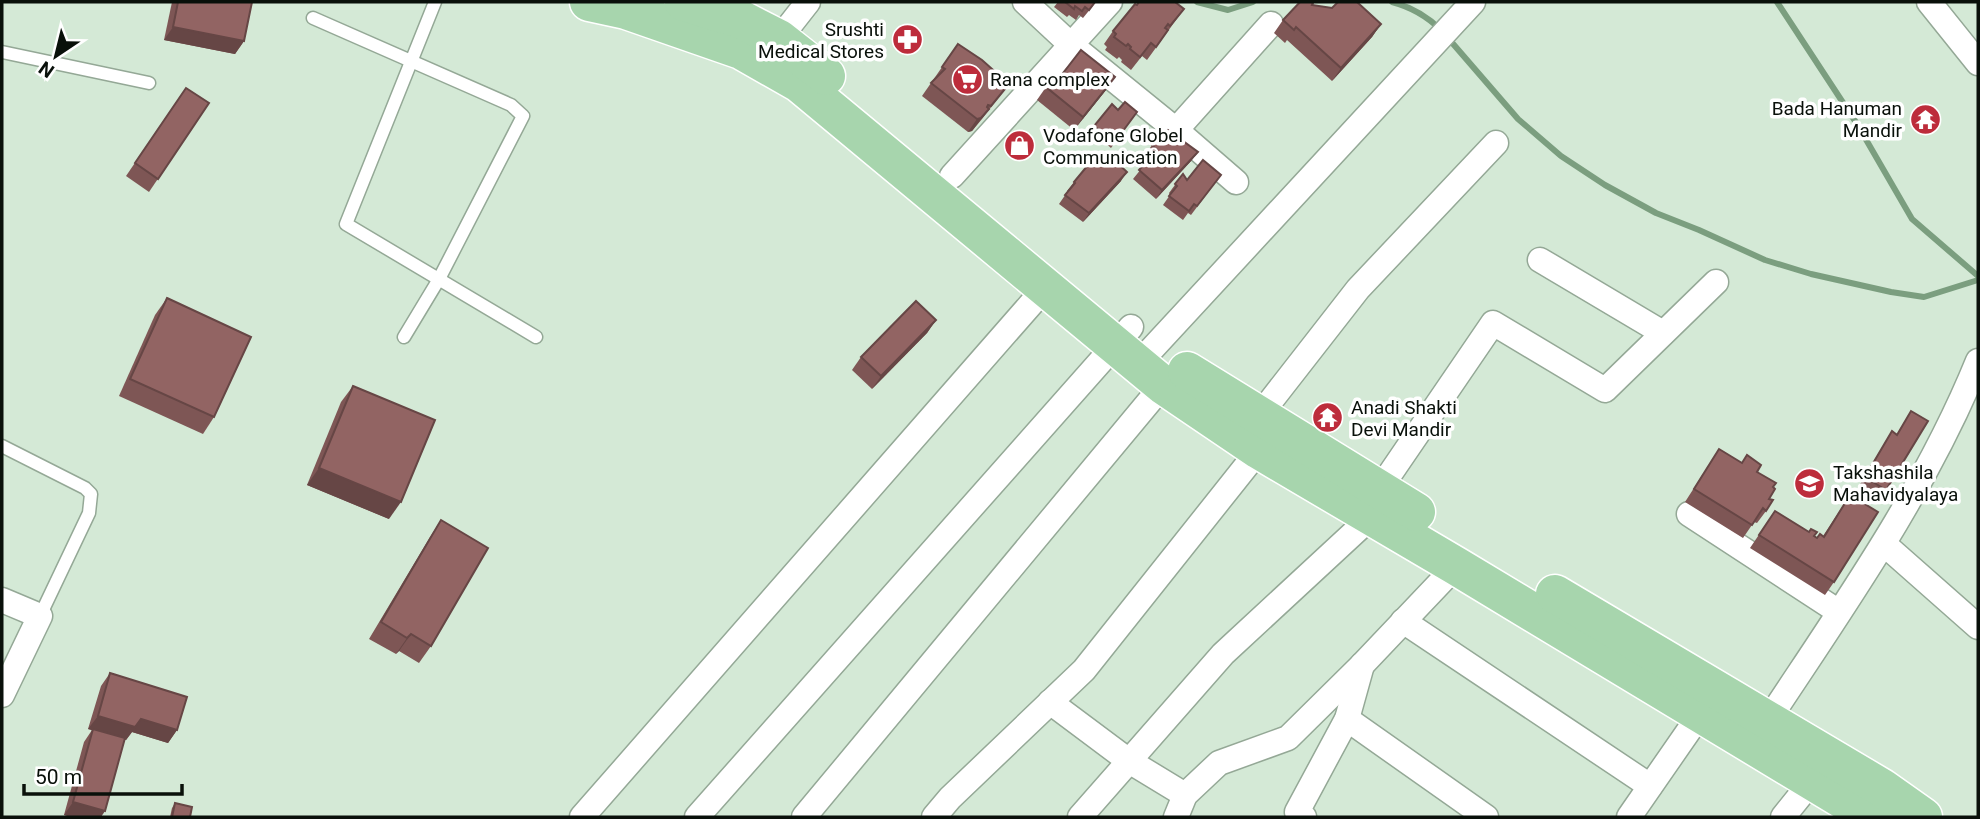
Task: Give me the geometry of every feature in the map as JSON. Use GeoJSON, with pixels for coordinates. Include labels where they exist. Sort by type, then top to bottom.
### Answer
{"type":"FeatureCollection","features":[{"type":"Feature","properties":{"kind":"main road"},"geometry":{"type":"LineString","coordinates":[[589,2],[625,10],[741,50],[799,83],[1045,288],[1140,353],[1259,433],[1821,769],[1872,817]]}},
{"type":"Feature","properties":{"kind":"main road"},"geometry":{"type":"LineString","coordinates":[[684,2],[740,19],[779,39],[952,176],[1140,353]]}},
{"type":"Feature","properties":{"kind":"main road"},"geometry":{"type":"LineString","coordinates":[[1375,503],[1456,566],[1708,702]]}},
{"type":"Feature","properties":{"kind":"main road"},"geometry":{"type":"LineString","coordinates":[[1821,769],[1882,788],[1923,817]]}},
{"type":"Feature","properties":{"kind":"street"},"geometry":{"type":"LineString","coordinates":[[779,39],[808,2]]}},
{"type":"Feature","properties":{"kind":"street"},"geometry":{"type":"LineString","coordinates":[[1025,2],[1070,44],[1236,182]]}},
{"type":"Feature","properties":{"kind":"street"},"geometry":{"type":"LineString","coordinates":[[952,176],[1110,2]]}},
{"type":"Feature","properties":{"kind":"street"},"geometry":{"type":"LineString","coordinates":[[1940,6],[1977,57]]}},
{"type":"Feature","properties":{"kind":"street"},"geometry":{"type":"LineString","coordinates":[[696,817],[1467,8]]}},
{"type":"Feature","properties":{"kind":"street"},"geometry":{"type":"LineString","coordinates":[[1175,130],[1271,24]]}},
{"type":"Feature","properties":{"kind":"street"},"geometry":{"type":"LineString","coordinates":[[934,817],[950,798],[1084,670],[1259,433],[1357,289],[1496,143]]}},
{"type":"Feature","properties":{"kind":"street"},"geometry":{"type":"LineString","coordinates":[[1540,260],[1663,333]]}},
{"type":"Feature","properties":{"kind":"street"},"geometry":{"type":"LineString","coordinates":[[1080,817],[1223,654],[1375,503],[1493,323],[1605,390],[1716,282]]}},
{"type":"Feature","properties":{"kind":"street"},"geometry":{"type":"LineString","coordinates":[[582,817],[1045,288]]}},
{"type":"Feature","properties":{"kind":"street"},"geometry":{"type":"LineString","coordinates":[[804,817],[1140,353]]}},
{"type":"Feature","properties":{"kind":"street"},"geometry":{"type":"LineString","coordinates":[[1761,733],[1884,544],[1970,404],[1978,361]]}},
{"type":"Feature","properties":{"kind":"street"},"geometry":{"type":"LineString","coordinates":[[1689,514],[1839,612]]}},
{"type":"Feature","properties":{"kind":"street"},"geometry":{"type":"LineString","coordinates":[[1884,544],[1978,627]]}},
{"type":"Feature","properties":{"kind":"street"},"geometry":{"type":"LineString","coordinates":[[1050,702],[1129,761],[1180,806],[1219,763],[1288,738],[1456,566]]}},
{"type":"Feature","properties":{"kind":"street"},"geometry":{"type":"LineString","coordinates":[[2,600],[40,616],[2,695]]}},
{"type":"Feature","properties":{"kind":"street"},"geometry":{"type":"LineString","coordinates":[[1403,621],[1650,786]]}},
{"type":"Feature","properties":{"kind":"street"},"geometry":{"type":"LineString","coordinates":[[1295,816],[1348,719],[1362,665]]}},
{"type":"Feature","properties":{"kind":"street"},"geometry":{"type":"LineString","coordinates":[[1629,817],[1708,702]]}},
{"type":"Feature","properties":{"kind":"street"},"geometry":{"type":"LineString","coordinates":[[1348,719],[1486,817]]}},
{"type":"Feature","properties":{"kind":"street"},"geometry":{"type":"LineString","coordinates":[[1783,817],[1821,769]]}},
{"type":"Feature","properties":{"kind":"lane"},"geometry":{"type":"LineString","coordinates":[[435,2],[346,224],[537,337]]}},
{"type":"Feature","properties":{"kind":"lane"},"geometry":{"type":"LineString","coordinates":[[313,18],[511,105],[523,116],[439,279],[404,337]]}},
{"type":"Feature","properties":{"kind":"lane"},"geometry":{"type":"LineString","coordinates":[[2,52],[149,83]]}},
{"type":"Feature","properties":{"kind":"lane"},"geometry":{"type":"LineString","coordinates":[[2,446],[92,494],[89,513],[40,616]]}},
{"type":"Feature","properties":{"kind":"building"},"geometry":{"type":"Polygon","coordinates":[[[178,2],[252,2],[244,41],[173,27],[178,2]]]}},
{"type":"Feature","properties":{"kind":"building"},"geometry":{"type":"Polygon","coordinates":[[[1065,2],[1095,2],[1089,10],[1085,7],[1082,11],[1065,2]]]}},
{"type":"Feature","properties":{"kind":"building"},"geometry":{"type":"Polygon","coordinates":[[[1139,2],[1175,2],[1184,9],[1170,26],[1168,24],[1165,28],[1168,30],[1156,47],[1151,43],[1140,57],[1128,44],[1126,46],[1114,37],[1116,34],[1113,31],[1139,2]]]}},
{"type":"Feature","properties":{"kind":"building"},"geometry":{"type":"Polygon","coordinates":[[[1300,2],[1332,8],[1338,2],[1357,2],[1381,24],[1341,68],[1296,27],[1294,30],[1283,20],[1300,2]]]}},
{"type":"Feature","properties":{"kind":"building"},"geometry":{"type":"Polygon","coordinates":[[[958,44],[982,60],[1009,84],[991,106],[988,105],[989,109],[981,118],[977,119],[931,83],[945,69],[942,67],[958,44]]]}},
{"type":"Feature","properties":{"kind":"building"},"geometry":{"type":"Polygon","coordinates":[[[1081,50],[1115,77],[1083,117],[1046,87],[1055,76],[1060,77],[1081,50]]]}},
{"type":"Feature","properties":{"kind":"building"},"geometry":{"type":"Polygon","coordinates":[[[186,88],[209,103],[158,179],[135,163],[186,88]]]}},
{"type":"Feature","properties":{"kind":"building"},"geometry":{"type":"Polygon","coordinates":[[[1125,102],[1137,112],[1117,139],[1107,130],[1104,134],[1094,126],[1112,104],[1118,110],[1125,102]]]}},
{"type":"Feature","properties":{"kind":"building"},"geometry":{"type":"Polygon","coordinates":[[[1168,130],[1198,152],[1162,190],[1139,170],[1157,150],[1152,145],[1168,130]]]}},
{"type":"Feature","properties":{"kind":"building"},"geometry":{"type":"Polygon","coordinates":[[[1098,153],[1111,164],[1114,160],[1127,172],[1089,213],[1065,195],[1098,153]]]}},
{"type":"Feature","properties":{"kind":"building"},"geometry":{"type":"Polygon","coordinates":[[[1203,160],[1221,175],[1197,206],[1194,204],[1189,211],[1169,196],[1183,174],[1187,180],[1203,160]]]}},
{"type":"Feature","properties":{"kind":"building"},"geometry":{"type":"Polygon","coordinates":[[[167,298],[251,337],[214,417],[130,379],[167,298]]]}},
{"type":"Feature","properties":{"kind":"building"},"geometry":{"type":"Polygon","coordinates":[[[916,301],[936,320],[881,376],[861,357],[916,301]]]}},
{"type":"Feature","properties":{"kind":"building"},"geometry":{"type":"Polygon","coordinates":[[[353,386],[435,420],[401,502],[319,468],[353,386]]]}},
{"type":"Feature","properties":{"kind":"building"},"geometry":{"type":"Polygon","coordinates":[[[1911,411],[1928,421],[1886,490],[1865,477],[1892,431],[1897,435],[1911,411]]]}},
{"type":"Feature","properties":{"kind":"building"},"geometry":{"type":"Polygon","coordinates":[[[1719,449],[1742,463],[1747,455],[1761,465],[1757,472],[1776,483],[1769,499],[1773,500],[1766,511],[1763,508],[1752,525],[1694,489],[1719,449]]]}},
{"type":"Feature","properties":{"kind":"building"},"geometry":{"type":"Polygon","coordinates":[[[1850,495],[1878,512],[1834,582],[1759,535],[1775,511],[1809,532],[1811,529],[1817,532],[1814,536],[1817,538],[1820,534],[1824,537],[1850,495]]]}},
{"type":"Feature","properties":{"kind":"building"},"geometry":{"type":"Polygon","coordinates":[[[441,520],[488,548],[431,646],[411,634],[407,638],[381,622],[441,520]]]}},
{"type":"Feature","properties":{"kind":"building"},"geometry":{"type":"Polygon","coordinates":[[[110,673],[187,697],[177,730],[141,719],[135,727],[98,716],[110,673]]]}},
{"type":"Feature","properties":{"kind":"building"},"geometry":{"type":"Polygon","coordinates":[[[93,729],[125,738],[105,811],[73,802],[93,729]]]}},
{"type":"Feature","properties":{"kind":"building"},"geometry":{"type":"Polygon","coordinates":[[[175,803],[192,807],[190,817],[172,817],[175,803]]]}},
{"type":"Feature","properties":{"kind":"waterway"},"geometry":{"type":"LineString","coordinates":[[1197,2],[1228,10],[1253,2]]}},
{"type":"Feature","properties":{"kind":"waterway"},"geometry":{"type":"LineString","coordinates":[[1392,2],[1418,13],[1441,30]]}},
{"type":"Feature","properties":{"kind":"waterway"},"geometry":{"type":"LineString","coordinates":[[1777,2],[1857,124],[1912,219],[1978,276]]}},
{"type":"Feature","properties":{"kind":"waterway"},"geometry":{"type":"LineString","coordinates":[[1448,38],[1518,119],[1561,156],[1605,185],[1656,213],[1765,260],[1811,274],[1891,292],[1924,297],[1978,280]]}},
{"type":"Feature","properties":{"kind":"place","name":"Srushti Medical Stores"},"geometry":{"type":"Point","coordinates":[907,40]}},
{"type":"Feature","properties":{"kind":"place","name":"Rana complex"},"geometry":{"type":"Point","coordinates":[967,79]}},
{"type":"Feature","properties":{"kind":"place","name":"Bada Hanuman Mandir"},"geometry":{"type":"Point","coordinates":[1925,119]}},
{"type":"Feature","properties":{"kind":"place","name":"Vodafone Globel Communication"},"geometry":{"type":"Point","coordinates":[1020,146]}},
{"type":"Feature","properties":{"kind":"place","name":"Anadi Shakti Devi Mandir"},"geometry":{"type":"Point","coordinates":[1328,418]}},
{"type":"Feature","properties":{"kind":"place","name":"Takshashila Mahavidyalaya"},"geometry":{"type":"Point","coordinates":[1810,483]}}]}
